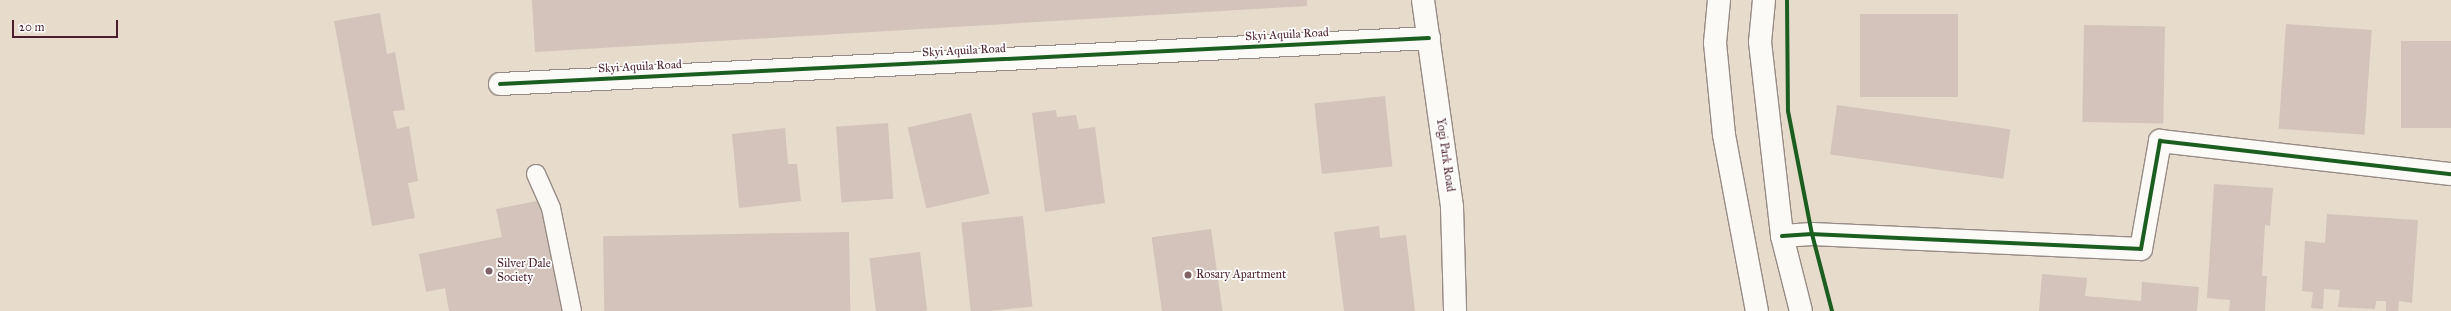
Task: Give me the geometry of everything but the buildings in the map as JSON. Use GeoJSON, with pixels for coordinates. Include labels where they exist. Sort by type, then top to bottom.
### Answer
{"type":"FeatureCollection","features":[{"type":"Feature","properties":{"kind":"street","name":"Yogi Park Road"},"geometry":{"type":"LineString","coordinates":[[1423,0],[1452,207],[1455,311]]}},
{"type":"Feature","properties":{"kind":"street"},"geometry":{"type":"LineString","coordinates":[[1719,0],[1715,43],[1724,136],[1757,311]]}},
{"type":"Feature","properties":{"kind":"street"},"geometry":{"type":"LineString","coordinates":[[1764,0],[1760,42],[1782,236],[1801,311]]}},
{"type":"Feature","properties":{"kind":"street","name":"Skyi Aquila Road"},"geometry":{"type":"LineString","coordinates":[[500,84],[1429,38]]}},
{"type":"Feature","properties":{"kind":"street"},"geometry":{"type":"LineString","coordinates":[[1782,236],[1812,234],[2141,249],[2160,141],[2451,174]]}},
{"type":"Feature","properties":{"kind":"lane"},"geometry":{"type":"LineString","coordinates":[[536,174],[551,208],[572,311]]}},
{"type":"Feature","properties":{"kind":"cycle path"},"geometry":{"type":"LineString","coordinates":[[1787,0],[1788,111],[1812,234],[1832,311]]}},
{"type":"Feature","properties":{"kind":"cycle path"},"geometry":{"type":"LineString","coordinates":[[500,84],[1429,38]]}},
{"type":"Feature","properties":{"kind":"cycle path"},"geometry":{"type":"LineString","coordinates":[[1782,236],[1812,234],[2141,249],[2160,141],[2451,174]]}},
{"type":"Feature","properties":{"kind":"place","name":"Silver Dale Society"},"geometry":{"type":"Point","coordinates":[489,271]}},
{"type":"Feature","properties":{"kind":"place","name":"Rosary Apartment"},"geometry":{"type":"Point","coordinates":[1188,275]}}]}
